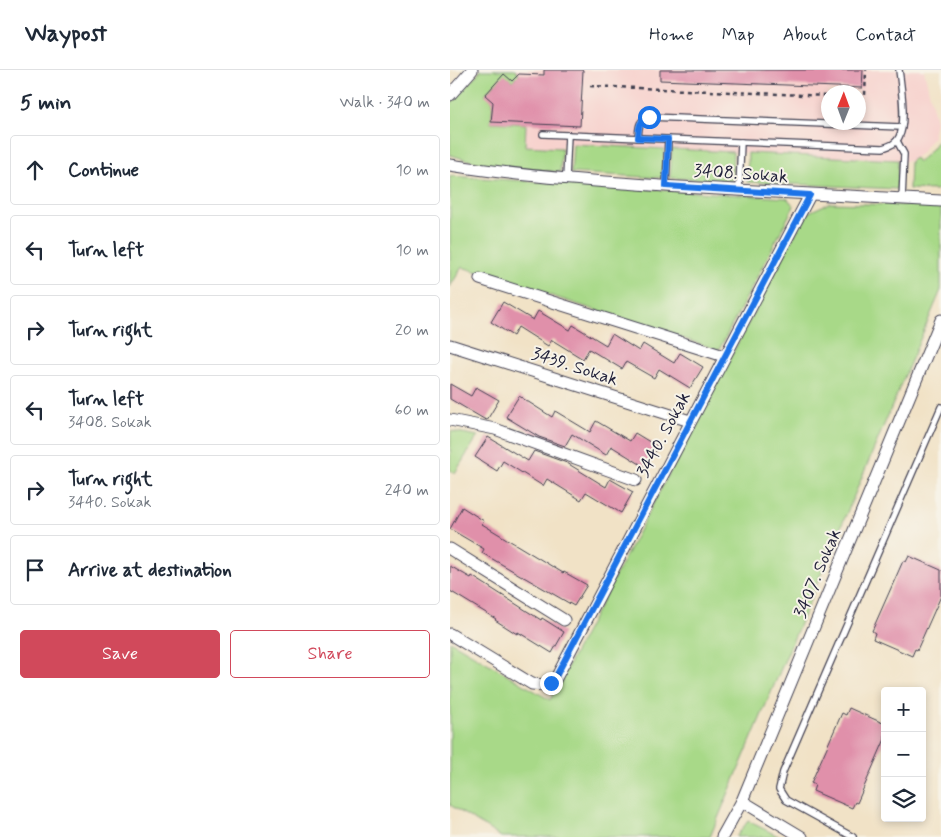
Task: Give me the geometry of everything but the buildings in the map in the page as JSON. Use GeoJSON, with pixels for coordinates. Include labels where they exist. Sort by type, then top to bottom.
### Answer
{"type":"FeatureCollection","features":[{"type":"Feature","properties":{"kind":"street"},"geometry":{"type":"LineString","coordinates":[[450,95],[472,70]]}},
{"type":"Feature","properties":{"kind":"street","name":"3408. Sokak"},"geometry":{"type":"LineString","coordinates":[[450,165],[499,173],[566,179],[810,195],[941,201]]}},
{"type":"Feature","properties":{"kind":"street","name":"3440. Sokak"},"geometry":{"type":"LineString","coordinates":[[450,634],[532,684],[545,685],[554,680],[810,195]]}},
{"type":"Feature","properties":{"kind":"street"},"geometry":{"type":"LineString","coordinates":[[480,279],[724,356]]}},
{"type":"Feature","properties":{"kind":"street","name":"3407. Sokak"},"geometry":{"type":"LineString","coordinates":[[722,837],[742,801],[941,320]]}},
{"type":"Feature","properties":{"kind":"street","name":"3439. Sokak"},"geometry":{"type":"LineString","coordinates":[[450,345],[690,421]]}},
{"type":"Feature","properties":{"kind":"street"},"geometry":{"type":"LineString","coordinates":[[450,420],[495,429],[636,480]]}},
{"type":"Feature","properties":{"kind":"street"},"geometry":{"type":"LineString","coordinates":[[450,549],[564,620]]}},
{"type":"Feature","properties":{"kind":"street"},"geometry":{"type":"LineString","coordinates":[[742,801],[802,837]]}},
{"type":"Feature","properties":{"kind":"lane"},"geometry":{"type":"LineString","coordinates":[[543,134],[883,148],[899,138],[903,100],[899,70]]}},
{"type":"Feature","properties":{"kind":"lane"},"geometry":{"type":"LineString","coordinates":[[638,138],[640,123],[649,117],[901,127]]}},
{"type":"Feature","properties":{"kind":"lane"},"geometry":{"type":"LineString","coordinates":[[566,179],[568,135]]}},
{"type":"Feature","properties":{"kind":"lane"},"geometry":{"type":"LineString","coordinates":[[666,186],[668,139]]}},
{"type":"Feature","properties":{"kind":"lane"},"geometry":{"type":"LineString","coordinates":[[897,141],[904,154],[902,199]]}},
{"type":"Feature","properties":{"kind":"lane"},"geometry":{"type":"LineString","coordinates":[[739,190],[741,142]]}},
{"type":"Feature","properties":{"kind":"lane"},"geometry":{"type":"LineString","coordinates":[[852,837],[786,800],[779,789],[784,772],[941,406]]}},
{"type":"Feature","properties":{"kind":"path"},"geometry":{"type":"LineString","coordinates":[[865,85],[866,70]]}},
{"type":"Feature","properties":{"kind":"path"},"geometry":{"type":"LineString","coordinates":[[590,86],[821,96]]}},
{"type":"Feature","properties":{"kind":"shaded area"},"geometry":{"type":"Polygon","coordinates":[[[488,70],[924,70],[936,121],[933,137],[920,154],[910,161],[562,144],[562,148],[450,140],[488,70]]]}},
{"type":"Feature","properties":{"kind":"green space"},"geometry":{"type":"Polygon","coordinates":[[[481,70],[515,70],[519,74],[512,81],[504,75],[485,94],[493,102],[491,122],[526,124],[525,146],[562,148],[560,172],[490,166],[450,155],[450,105],[481,70]]]}},
{"type":"Feature","properties":{"kind":"green space"},"geometry":{"type":"Polygon","coordinates":[[[941,136],[941,188],[935,190],[909,189],[910,161],[915,158],[918,162],[928,153],[941,136]]]}},
{"type":"Feature","properties":{"kind":"green space"},"geometry":{"type":"Polygon","coordinates":[[[573,144],[664,149],[663,178],[571,173],[573,144]]]}},
{"type":"Feature","properties":{"kind":"green space"},"geometry":{"type":"Polygon","coordinates":[[[672,149],[733,152],[732,181],[670,178],[672,149]]]}},
{"type":"Feature","properties":{"kind":"green space"},"geometry":{"type":"Polygon","coordinates":[[[748,153],[898,160],[897,189],[747,182],[748,153]]]}},
{"type":"Feature","properties":{"kind":"green space"},"geometry":{"type":"Polygon","coordinates":[[[450,176],[787,198],[794,206],[719,350],[462,267],[450,287],[450,176]]]}},
{"type":"Feature","properties":{"kind":"green space"},"geometry":{"type":"Polygon","coordinates":[[[829,203],[941,206],[941,290],[710,837],[501,837],[450,805],[450,641],[550,700],[801,223],[807,213],[829,203]]]}},
{"type":"Feature","properties":{"kind":"green space"},"geometry":{"type":"Polygon","coordinates":[[[451,431],[478,436],[455,473],[450,470],[451,431]]]}},
{"type":"Feature","properties":{"kind":"green space"},"geometry":{"type":"Polygon","coordinates":[[[748,821],[780,837],[736,837],[748,821]]]}},
{"type":"Feature","properties":{"kind":"route"},"geometry":{"type":"LineString","coordinates":[[551,683],[810,195],[666,186],[668,139],[638,138],[640,123],[649,117]]}}]}
